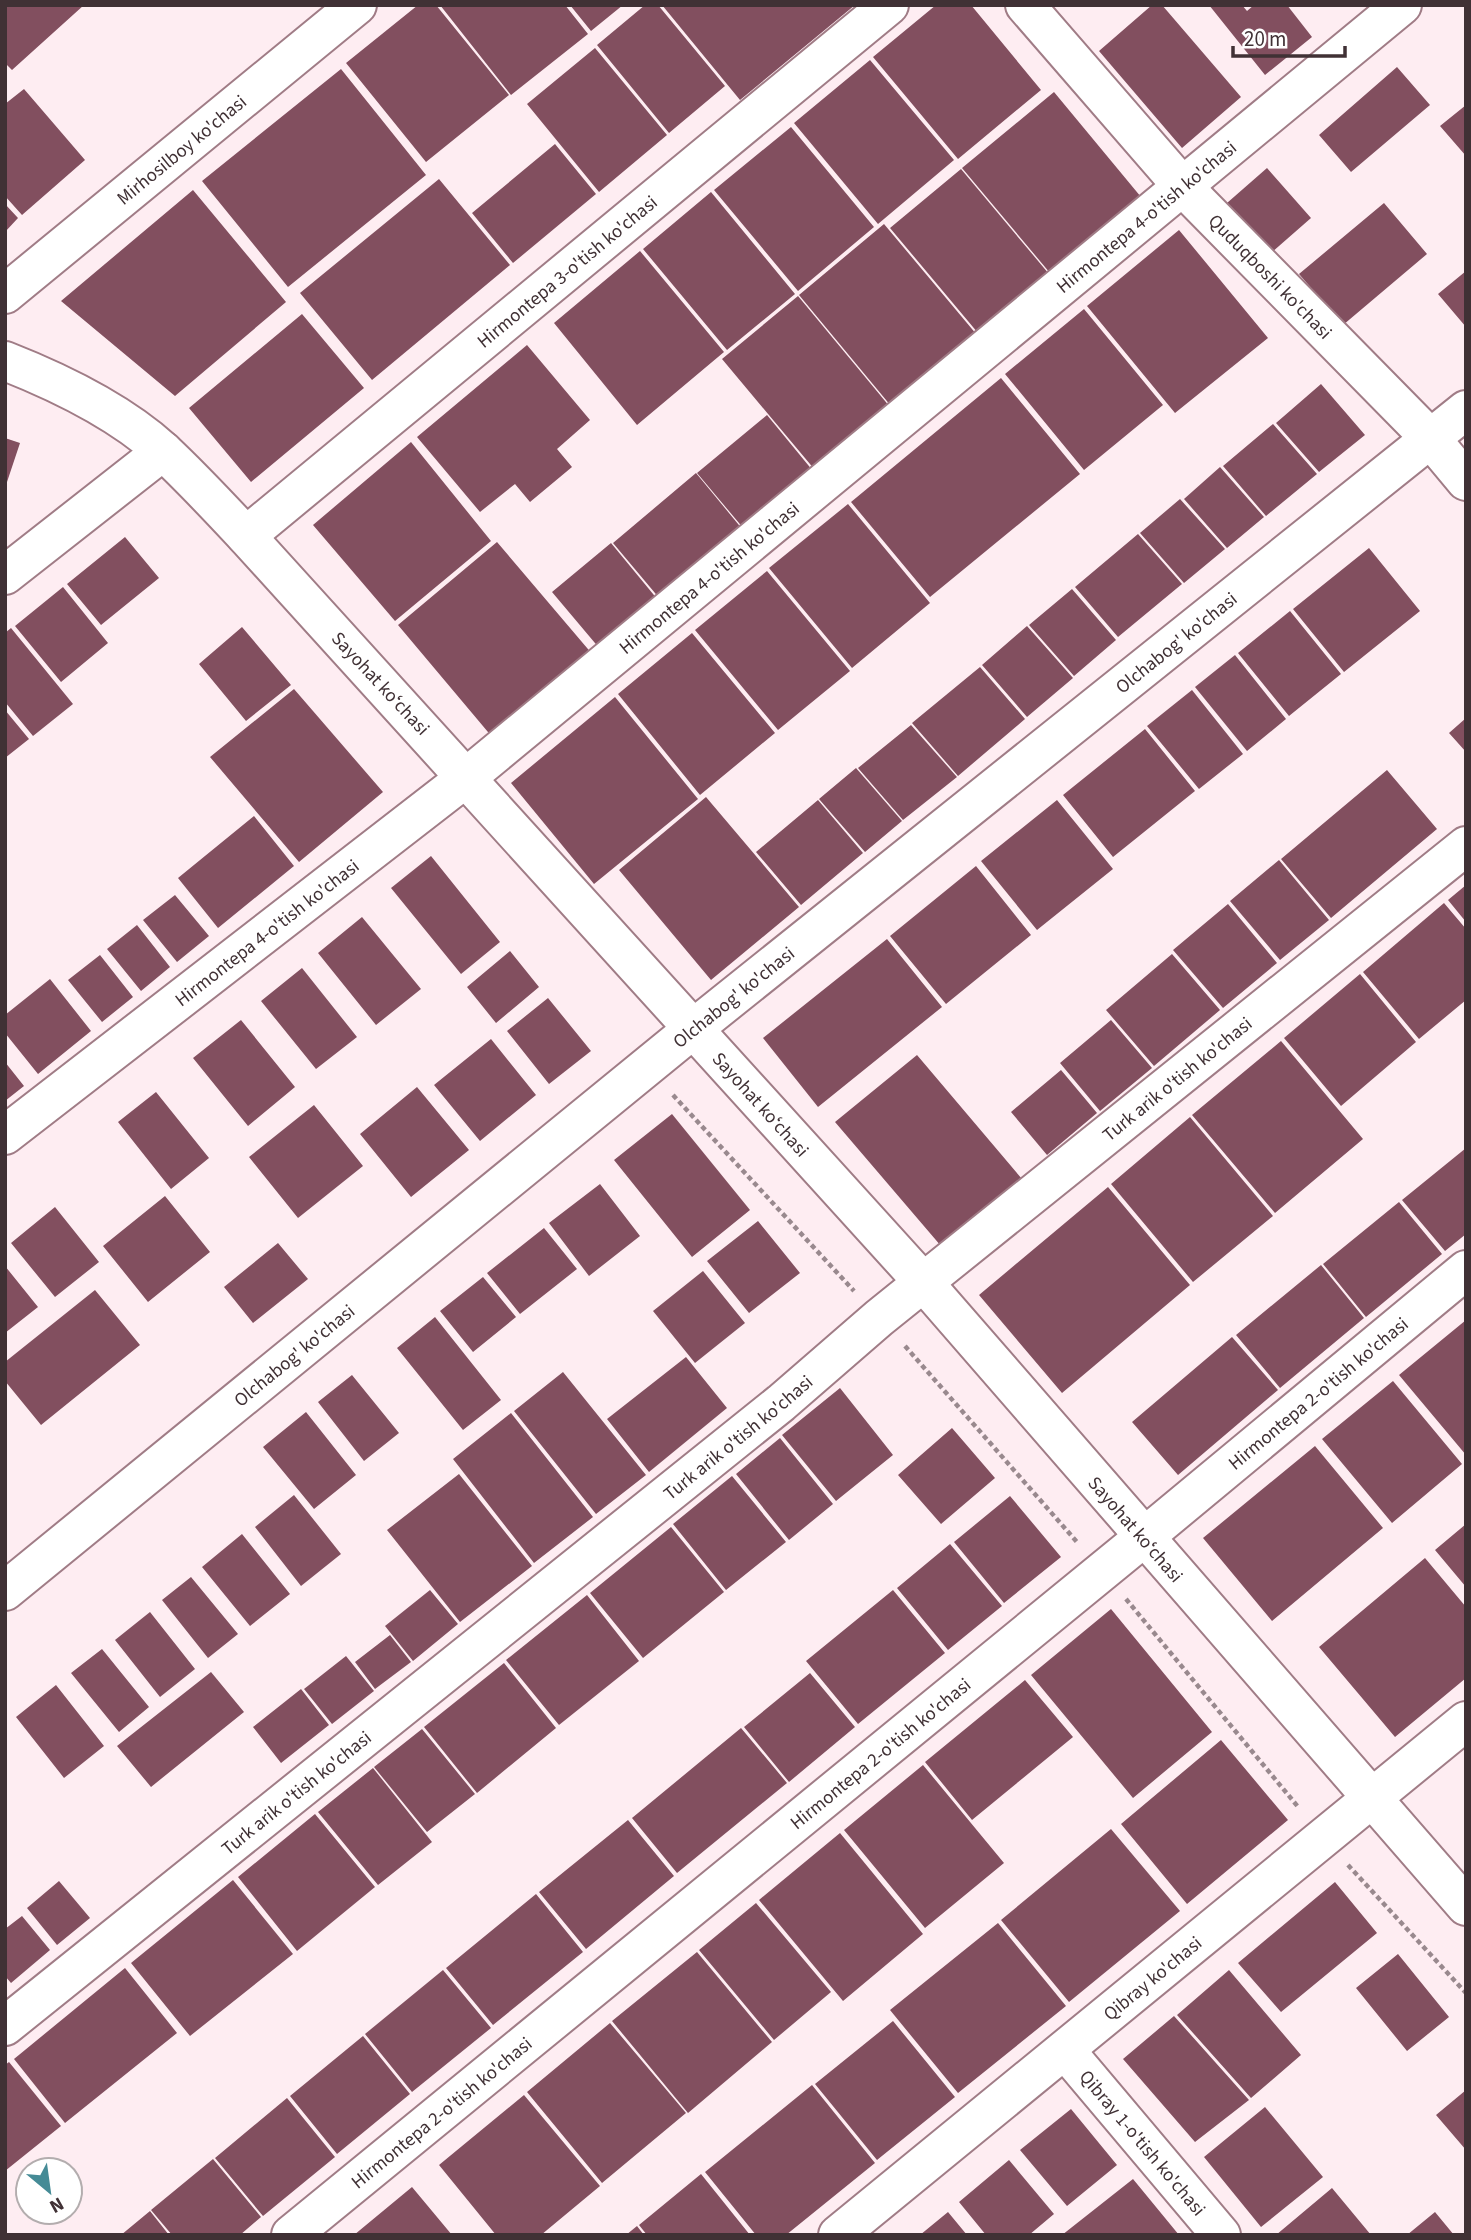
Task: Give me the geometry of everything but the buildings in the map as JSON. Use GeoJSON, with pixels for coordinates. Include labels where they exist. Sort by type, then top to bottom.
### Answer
{"type":"FeatureCollection","features":[{"type":"Feature","properties":{"kind":"street","name":"Mirhosilboy ko'chasi"},"geometry":{"type":"LineString","coordinates":[[5,294],[357,5]]}},
{"type":"Feature","properties":{"kind":"street","name":"Hirmontepa 3-o'tish ko'chasi"},"geometry":{"type":"LineString","coordinates":[[246,536],[889,5]]}},
{"type":"Feature","properties":{"kind":"street","name":"Quduqboshi ko'chasi"},"geometry":{"type":"LineString","coordinates":[[1025,5],[1183,187],[1431,439],[1466,481]]}},
{"type":"Feature","properties":{"kind":"street","name":"Hirmontepa 4-o'tish ko'chasi"},"geometry":{"type":"LineString","coordinates":[[5,1135],[467,777],[1402,5]]}},
{"type":"Feature","properties":{"kind":"street","name":"Sayohat koʻchasi"},"geometry":{"type":"LineString","coordinates":[[5,361],[91,401],[163,451],[246,536],[924,1283],[1143,1538],[1466,1906]]}},
{"type":"Feature","properties":{"kind":"street","name":"Olchabog' ko'chasi"},"geometry":{"type":"LineString","coordinates":[[5,1591],[693,1029],[1466,410]]}},
{"type":"Feature","properties":{"kind":"street"},"geometry":{"type":"LineString","coordinates":[[5,575],[163,451]]}},
{"type":"Feature","properties":{"kind":"street","name":"Turk arik o'tish ko'chasi"},"geometry":{"type":"LineString","coordinates":[[5,2026],[781,1403],[880,1318],[1466,846]]}},
{"type":"Feature","properties":{"kind":"street","name":"Hirmontepa 2-o'tish ko'chasi"},"geometry":{"type":"LineString","coordinates":[[292,2235],[1466,1270]]}},
{"type":"Feature","properties":{"kind":"street","name":"Qibray ko'chasi"},"geometry":{"type":"LineString","coordinates":[[838,2235],[1466,1721]]}},
{"type":"Feature","properties":{"kind":"street","name":"Qibray 1-o'tish ko'chasi"},"geometry":{"type":"LineString","coordinates":[[1065,2050],[1221,2235]]}},
{"type":"Feature","properties":{"kind":"path"},"geometry":{"type":"LineString","coordinates":[[673,1095],[880,1318],[1102,1571],[1324,1838],[1466,1993]]}}]}
